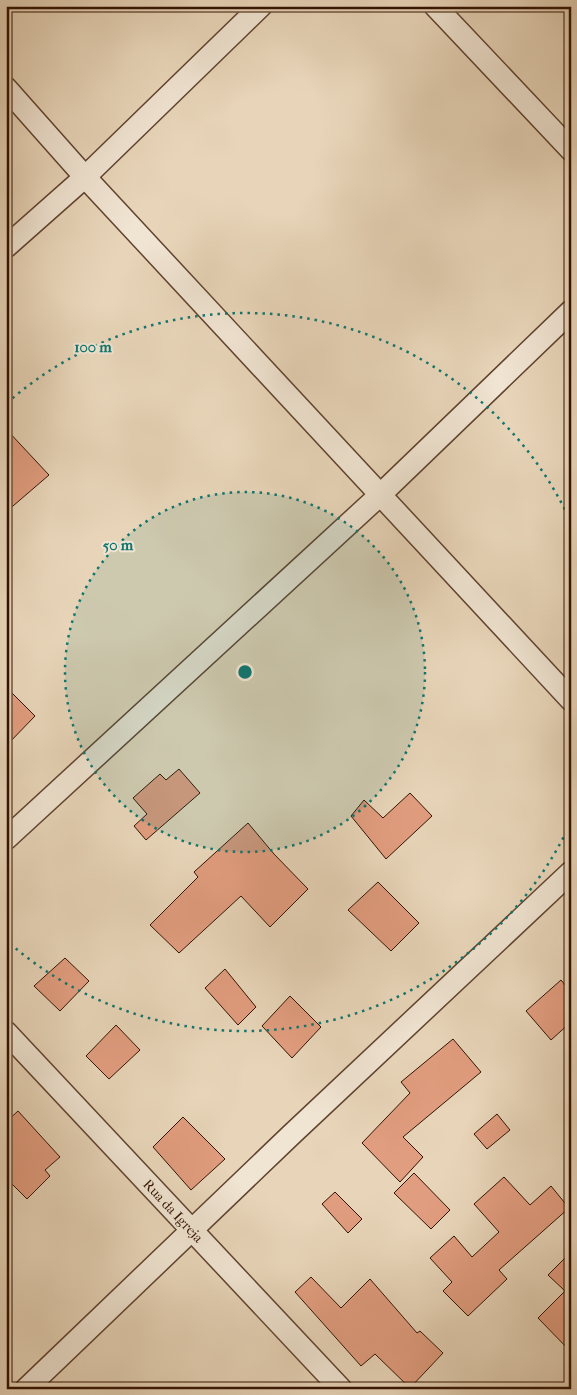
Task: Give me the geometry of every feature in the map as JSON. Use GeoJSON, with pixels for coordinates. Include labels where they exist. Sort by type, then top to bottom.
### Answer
{"type":"FeatureCollection","features":[{"type":"Feature","properties":{"kind":"street"},"geometry":{"type":"LineString","coordinates":[[6,247],[85,177],[262,6]]}},
{"type":"Feature","properties":{"kind":"street"},"geometry":{"type":"LineString","coordinates":[[435,6],[571,150]]}},
{"type":"Feature","properties":{"kind":"street"},"geometry":{"type":"LineString","coordinates":[[6,88],[85,177],[571,700]]}},
{"type":"Feature","properties":{"kind":"street"},"geometry":{"type":"LineString","coordinates":[[6,839],[380,495],[571,311]]}},
{"type":"Feature","properties":{"kind":"street"},"geometry":{"type":"LineString","coordinates":[[26,1389],[306,1121],[571,872]]}},
{"type":"Feature","properties":{"kind":"street","name":"Rua da Igreja"},"geometry":{"type":"LineString","coordinates":[[6,1032],[341,1389]]}},
{"type":"Feature","properties":{"kind":"building"},"geometry":{"type":"Polygon","coordinates":[[[6,429],[49,475],[6,512],[6,429]]]}},
{"type":"Feature","properties":{"kind":"building"},"geometry":{"type":"Polygon","coordinates":[[[6,687],[35,716],[6,746],[6,687]]]}},
{"type":"Feature","properties":{"kind":"building"},"geometry":{"type":"Polygon","coordinates":[[[179,769],[200,793],[146,840],[134,826],[147,814],[133,798],[160,774],[166,780],[179,769]]]}},
{"type":"Feature","properties":{"kind":"building"},"geometry":{"type":"Polygon","coordinates":[[[410,793],[432,816],[386,859],[351,816],[364,800],[383,818],[410,793]]]}},
{"type":"Feature","properties":{"kind":"building"},"geometry":{"type":"Polygon","coordinates":[[[248,823],[274,854],[308,889],[270,927],[241,896],[179,953],[150,925],[198,877],[194,872],[248,823]]]}},
{"type":"Feature","properties":{"kind":"building"},"geometry":{"type":"Polygon","coordinates":[[[378,882],[419,923],[391,951],[348,910],[378,882]]]}},
{"type":"Feature","properties":{"kind":"building"},"geometry":{"type":"Polygon","coordinates":[[[65,958],[89,981],[60,1011],[34,986],[65,958]]]}},
{"type":"Feature","properties":{"kind":"building"},"geometry":{"type":"Polygon","coordinates":[[[225,969],[256,1007],[238,1025],[205,988],[225,969]]]}},
{"type":"Feature","properties":{"kind":"building"},"geometry":{"type":"Polygon","coordinates":[[[561,980],[571,992],[571,1022],[551,1040],[526,1011],[561,980]]]}},
{"type":"Feature","properties":{"kind":"building"},"geometry":{"type":"Polygon","coordinates":[[[290,996],[321,1027],[292,1058],[262,1026],[290,996]]]}},
{"type":"Feature","properties":{"kind":"building"},"geometry":{"type":"Polygon","coordinates":[[[116,1025],[140,1050],[109,1079],[86,1056],[116,1025]]]}},
{"type":"Feature","properties":{"kind":"building"},"geometry":{"type":"Polygon","coordinates":[[[453,1039],[481,1072],[403,1137],[423,1157],[400,1182],[362,1143],[410,1093],[401,1082],[453,1039]]]}},
{"type":"Feature","properties":{"kind":"building"},"geometry":{"type":"Polygon","coordinates":[[[18,1111],[60,1157],[45,1170],[50,1176],[27,1199],[6,1178],[6,1122],[18,1111]]]}},
{"type":"Feature","properties":{"kind":"building"},"geometry":{"type":"Polygon","coordinates":[[[497,1114],[510,1130],[487,1149],[474,1134],[497,1114]]]}},
{"type":"Feature","properties":{"kind":"building"},"geometry":{"type":"Polygon","coordinates":[[[183,1117],[225,1159],[191,1190],[153,1147],[183,1117]]]}},
{"type":"Feature","properties":{"kind":"building"},"geometry":{"type":"Polygon","coordinates":[[[414,1173],[450,1210],[431,1229],[394,1193],[414,1173]]]}},
{"type":"Feature","properties":{"kind":"building"},"geometry":{"type":"Polygon","coordinates":[[[504,1177],[530,1205],[551,1186],[569,1208],[499,1270],[507,1279],[468,1316],[443,1291],[452,1282],[430,1258],[454,1236],[472,1257],[499,1232],[474,1204],[504,1177]]]}},
{"type":"Feature","properties":{"kind":"building"},"geometry":{"type":"Polygon","coordinates":[[[335,1192],[362,1219],[348,1233],[322,1204],[335,1192]]]}},
{"type":"Feature","properties":{"kind":"building"},"geometry":{"type":"Polygon","coordinates":[[[571,1252],[571,1352],[538,1318],[565,1291],[548,1275],[571,1252]]]}},
{"type":"Feature","properties":{"kind":"building"},"geometry":{"type":"Polygon","coordinates":[[[311,1277],[341,1308],[370,1279],[417,1333],[420,1331],[443,1353],[410,1388],[375,1354],[361,1366],[295,1292],[311,1277]]]}}]}
